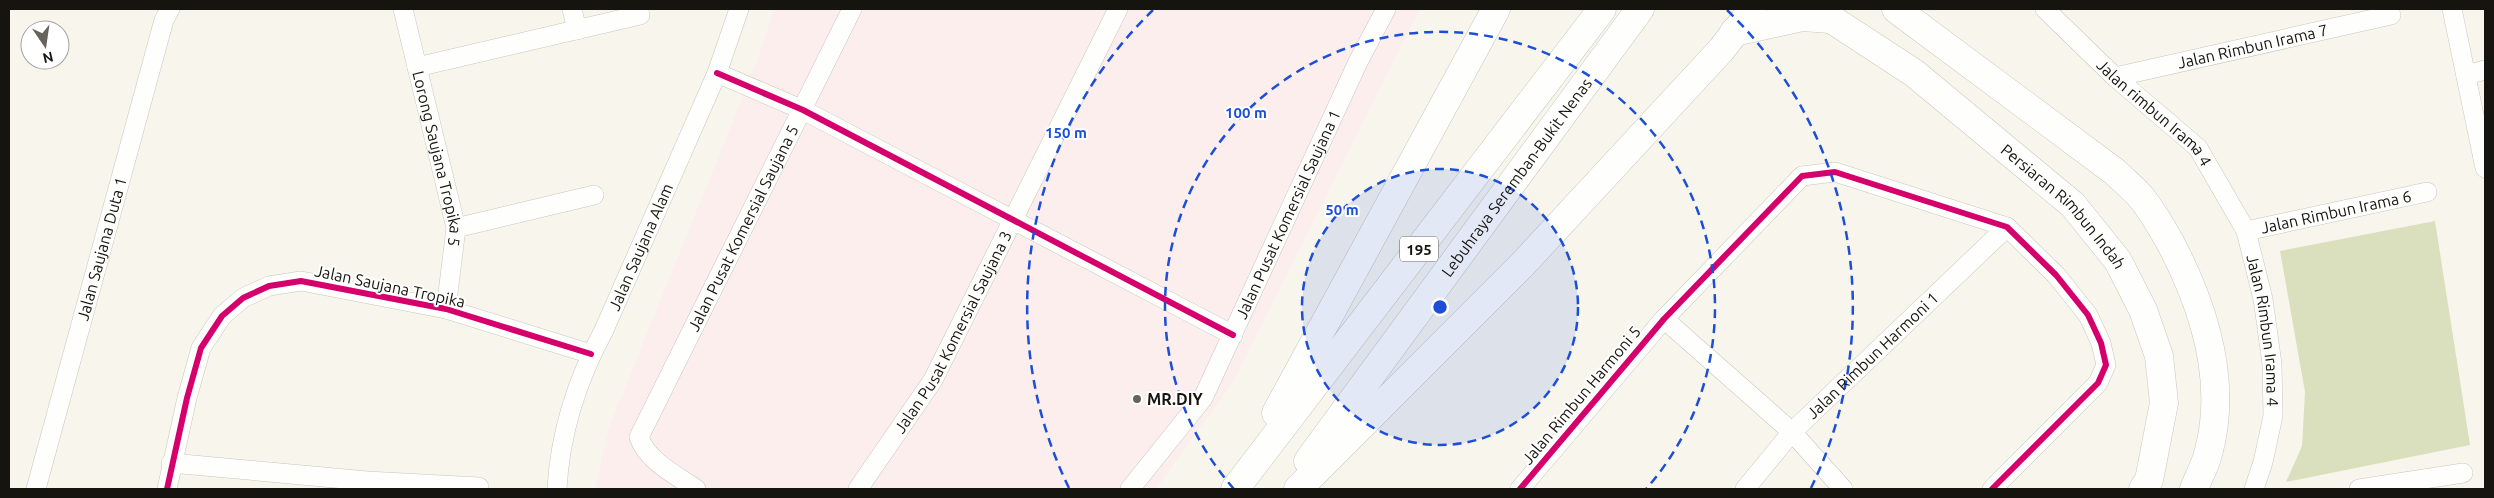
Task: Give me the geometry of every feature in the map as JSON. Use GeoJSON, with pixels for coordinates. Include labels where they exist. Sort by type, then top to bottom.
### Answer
{"type":"FeatureCollection","features":[{"type":"Feature","properties":{"kind":"main road"},"geometry":{"type":"LineString","coordinates":[[1235,489],[1496,9]]}},
{"type":"Feature","properties":{"kind":"main road","name":"Lebuhraya Seremban-Bukit Nenas"},"geometry":{"type":"LineString","coordinates":[[1235,489],[1602,9]]}},
{"type":"Feature","properties":{"kind":"main road","name":"Lebuhraya Seremban-Bukit Nenas"},"geometry":{"type":"LineString","coordinates":[[1287,489],[1640,9]]}},
{"type":"Feature","properties":{"kind":"main road"},"geometry":{"type":"LineString","coordinates":[[1298,489],[1522,265],[1721,50],[1752,9]]}},
{"type":"Feature","properties":{"kind":"main road"},"geometry":{"type":"LineString","coordinates":[[1896,9],[2115,172],[2141,197],[2164,232],[2185,272],[2202,313],[2213,368],[2214,412],[2208,454],[2194,489]]}},
{"type":"Feature","properties":{"kind":"main road"},"geometry":{"type":"LineString","coordinates":[[1734,32],[1824,14]]}},
{"type":"Feature","properties":{"kind":"main road","name":"Persiaran Rimbun Indah"},"geometry":{"type":"LineString","coordinates":[[1824,14],[1914,73],[2073,205],[2118,262],[2143,310],[2159,356],[2164,403],[2149,480],[2143,489]]}},
{"type":"Feature","properties":{"kind":"street","name":"Jalan Saujana Duta 1"},"geometry":{"type":"LineString","coordinates":[[36,489],[164,20],[170,9]]}},
{"type":"Feature","properties":{"kind":"street","name":"Lorong Saujana Tropika 5"},"geometry":{"type":"LineString","coordinates":[[403,9],[456,228],[446,309]]}},
{"type":"Feature","properties":{"kind":"street"},"geometry":{"type":"LineString","coordinates":[[572,9],[577,30]]}},
{"type":"Feature","properties":{"kind":"street","name":"Jalan Saujana Alam"},"geometry":{"type":"LineString","coordinates":[[557,489],[563,431],[591,354],[604,330],[718,73],[739,9]]}},
{"type":"Feature","properties":{"kind":"street","name":"Jalan Pusat Komersial Saujana 5"},"geometry":{"type":"LineString","coordinates":[[696,489],[649,455],[638,437],[852,9]]}},
{"type":"Feature","properties":{"kind":"street","name":"Jalan Pusat Komersial Saujana 3"},"geometry":{"type":"LineString","coordinates":[[858,489],[933,380],[1118,9]]}},
{"type":"Feature","properties":{"kind":"street","name":"Jalan Pusat Komersial Saujana 1"},"geometry":{"type":"LineString","coordinates":[[1130,489],[1203,398],[1354,70],[1386,9]]}},
{"type":"Feature","properties":{"kind":"street","name":"Jalan rimbun Irama 4"},"geometry":{"type":"LineString","coordinates":[[2045,9],[2115,77],[2198,148],[2246,231]]}},
{"type":"Feature","properties":{"kind":"street"},"geometry":{"type":"LineString","coordinates":[[2452,9],[2485,168]]}},
{"type":"Feature","properties":{"kind":"street"},"geometry":{"type":"LineString","coordinates":[[417,67],[640,15]]}},
{"type":"Feature","properties":{"kind":"street","name":"Jalan Rimbun Irama 7"},"geometry":{"type":"LineString","coordinates":[[2115,77],[2391,15]]}},
{"type":"Feature","properties":{"kind":"street"},"geometry":{"type":"LineString","coordinates":[[2466,75],[2485,70]]}},
{"type":"Feature","properties":{"kind":"street"},"geometry":{"type":"LineString","coordinates":[[718,73],[803,110],[1233,335]]}},
{"type":"Feature","properties":{"kind":"street","name":"Jalan Rimbun Harmoni 5"},"geometry":{"type":"LineString","coordinates":[[1520,489],[1664,319],[1802,176],[1835,172],[2007,228]]}},
{"type":"Feature","properties":{"kind":"street","name":"Jalan Rimbun Irama 6"},"geometry":{"type":"LineString","coordinates":[[2246,231],[2427,192]]}},
{"type":"Feature","properties":{"kind":"street"},"geometry":{"type":"LineString","coordinates":[[456,228],[594,195]]}},
{"type":"Feature","properties":{"kind":"street"},"geometry":{"type":"LineString","coordinates":[[1992,489],[2098,383],[2106,366],[2101,344],[2088,315],[2056,275],[2007,228]]}},
{"type":"Feature","properties":{"kind":"street","name":"Jalan Rimbun Harmoni 1"},"geometry":{"type":"LineString","coordinates":[[1746,489],[1792,432],[2007,228]]}},
{"type":"Feature","properties":{"kind":"street","name":"Jalan Rimbun Irama 4"},"geometry":{"type":"LineString","coordinates":[[2246,231],[2263,299],[2272,364],[2272,416],[2263,462],[2254,489]]}},
{"type":"Feature","properties":{"kind":"street","name":"Jalan Saujana Tropika"},"geometry":{"type":"LineString","coordinates":[[167,489],[171,463],[201,348],[222,316],[243,298],[269,286],[301,281],[446,309],[591,354]]}},
{"type":"Feature","properties":{"kind":"street"},"geometry":{"type":"LineString","coordinates":[[1664,319],[1792,432],[1843,489]]}},
{"type":"Feature","properties":{"kind":"street"},"geometry":{"type":"LineString","coordinates":[[171,463],[367,485],[478,487]]}},
{"type":"Feature","properties":{"kind":"street"},"geometry":{"type":"LineString","coordinates":[[2359,489],[2463,473]]}},
{"type":"Feature","properties":{"kind":"shaded area"},"geometry":{"type":"Polygon","coordinates":[[[774,9],[1420,9],[1234,381],[1156,489],[595,489],[608,430],[757,61],[774,9]]]}},
{"type":"Feature","properties":{"kind":"green space"},"geometry":{"type":"Polygon","coordinates":[[[2435,221],[2470,445],[2286,482],[2302,446],[2305,392],[2280,251],[2435,221]]]}},
{"type":"Feature","properties":{"kind":"cycle path"},"geometry":{"type":"LineString","coordinates":[[717,73],[803,110],[1233,335]]}},
{"type":"Feature","properties":{"kind":"cycle path"},"geometry":{"type":"LineString","coordinates":[[1520,489],[1664,319],[1802,176],[1835,172],[2007,227],[2056,275],[2088,315],[2101,343],[2106,365],[2098,383],[1992,489]]}},
{"type":"Feature","properties":{"kind":"cycle path"},"geometry":{"type":"LineString","coordinates":[[167,489],[187,398],[201,348],[222,316],[243,298],[269,286],[301,281],[446,309],[591,354]]}},
{"type":"Feature","properties":{"kind":"place","name":"MR.DIY"},"geometry":{"type":"Point","coordinates":[1137,399]}}]}
